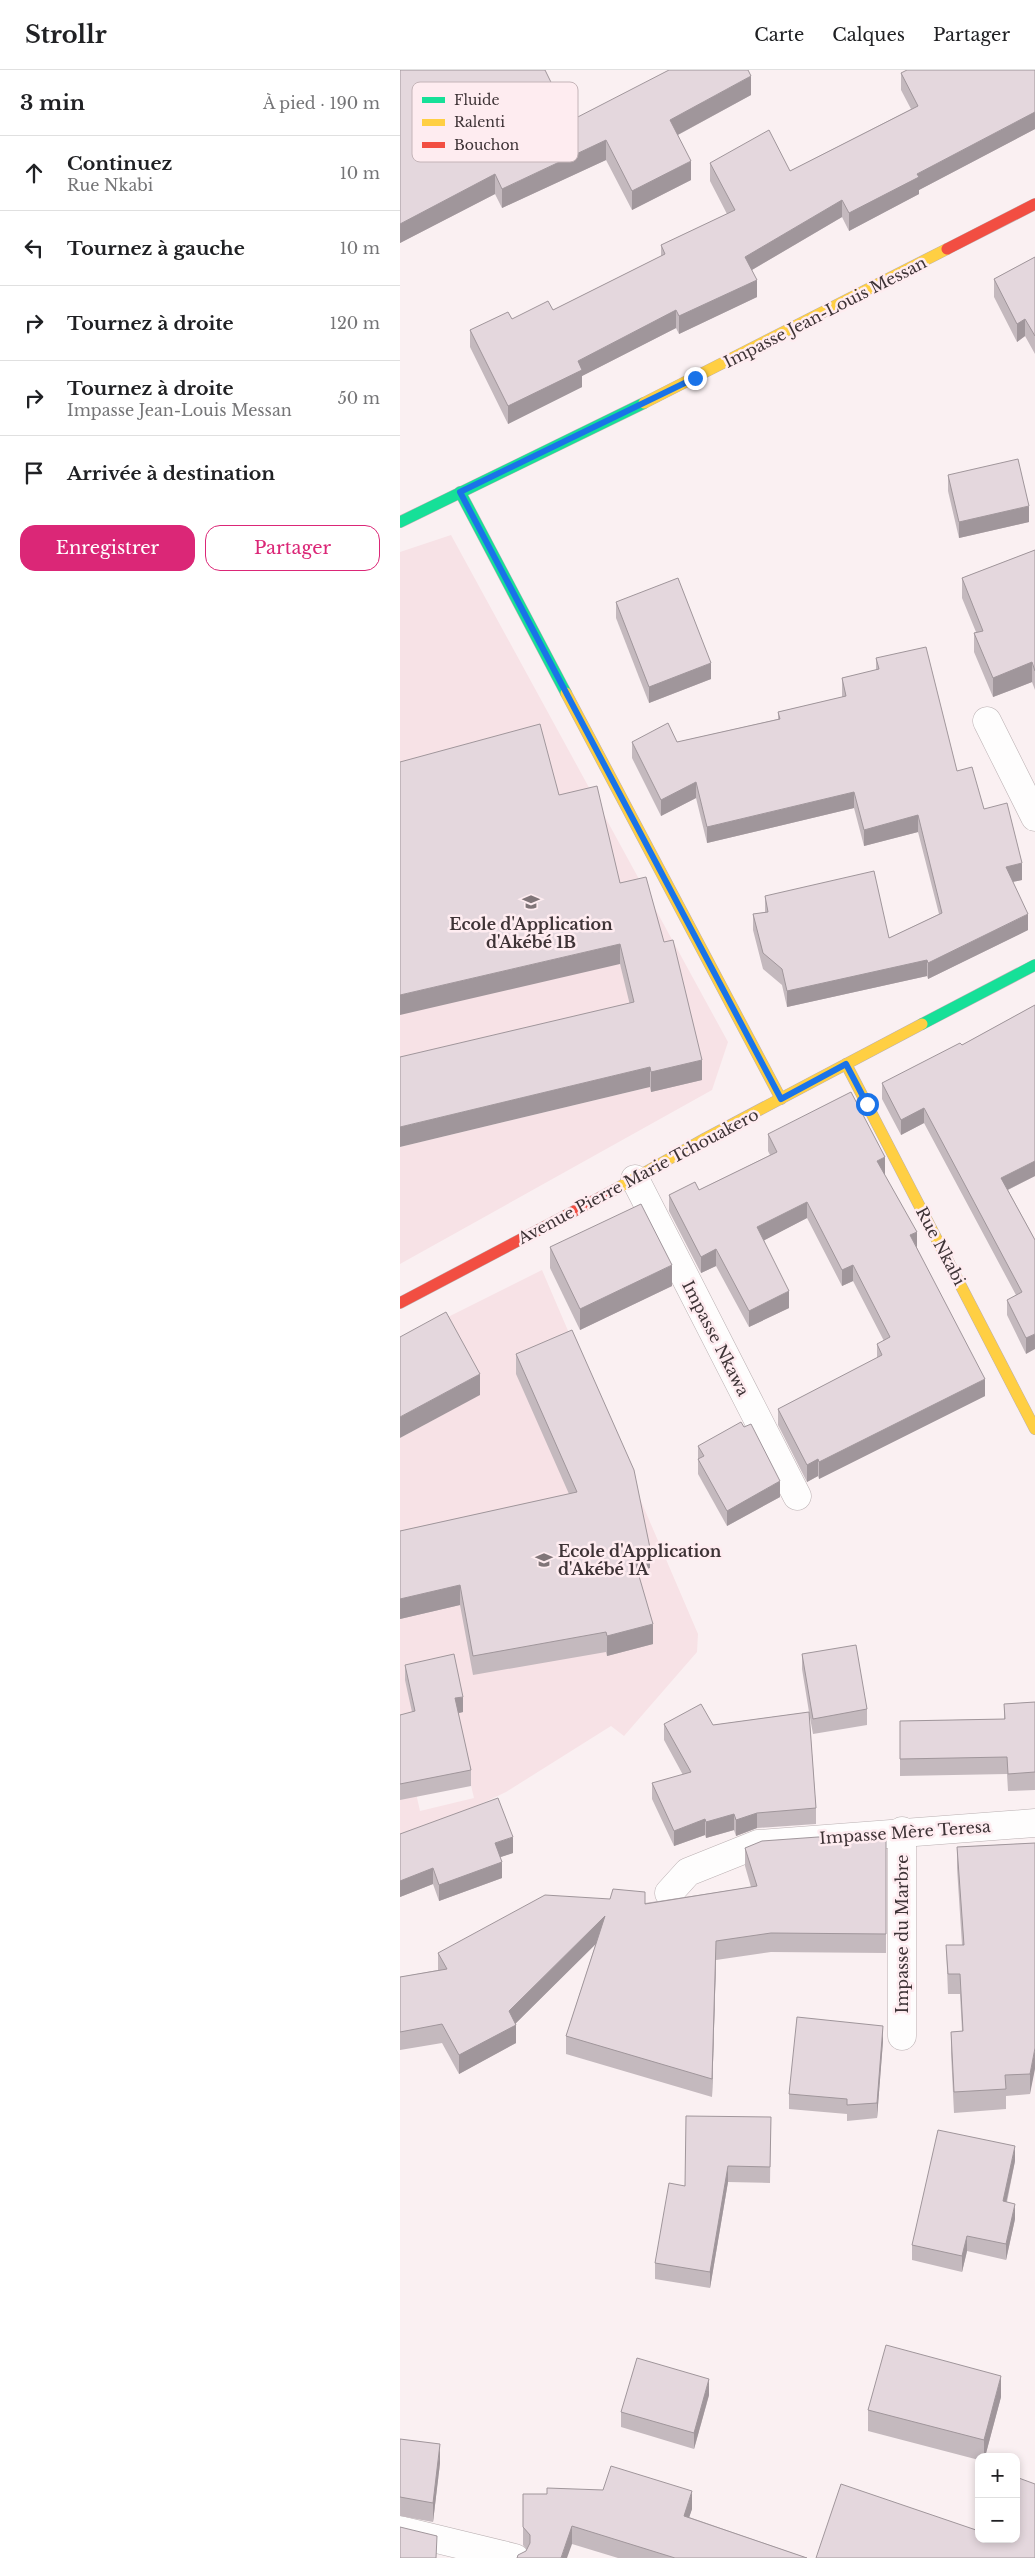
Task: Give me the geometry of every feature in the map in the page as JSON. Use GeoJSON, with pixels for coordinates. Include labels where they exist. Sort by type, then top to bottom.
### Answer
{"type":"FeatureCollection","features":[{"type":"Feature","properties":{"kind":"street","name":"Impasse Jean-Louis Messan"},"geometry":{"type":"LineString","coordinates":[[400,522],[695,378],[1035,204]]}},
{"type":"Feature","properties":{"kind":"street"},"geometry":{"type":"LineString","coordinates":[[460,492],[781,1099]]}},
{"type":"Feature","properties":{"kind":"street"},"geometry":{"type":"LineString","coordinates":[[987,721],[1035,817]]}},
{"type":"Feature","properties":{"kind":"street","name":"Avenue Pierre Marie Tchouakero"},"geometry":{"type":"LineString","coordinates":[[400,1303],[635,1179],[706,1138],[1035,965]]}},
{"type":"Feature","properties":{"kind":"street","name":"Rue Nkabi"},"geometry":{"type":"LineString","coordinates":[[846,1064],[1035,1428]]}},
{"type":"Feature","properties":{"kind":"street","name":"Impasse Nkawa"},"geometry":{"type":"LineString","coordinates":[[635,1179],[797,1496]]}},
{"type":"Feature","properties":{"kind":"street","name":"Impasse Mère Teresa"},"geometry":{"type":"LineString","coordinates":[[669,1893],[688,1872],[758,1844],[1035,1823]]}},
{"type":"Feature","properties":{"kind":"street","name":"Impasse du Marbre"},"geometry":{"type":"LineString","coordinates":[[902,1832],[902,2036]]}},
{"type":"Feature","properties":{"kind":"street"},"geometry":{"type":"LineString","coordinates":[[400,2530],[515,2558]]}},
{"type":"Feature","properties":{"kind":"shaded area","name":"Ecole d'Application d'Akébé 1B"},"geometry":{"type":"Polygon","coordinates":[[[451,535],[728,1042],[712,1090],[400,1264],[400,1147],[646,1088],[400,1077],[400,552],[451,535]],[[604,908],[620,966],[662,954],[604,908]]]}},
{"type":"Feature","properties":{"kind":"shaded area","name":"Ecole d'Application d'Akébé 1A"},"geometry":{"type":"Polygon","coordinates":[[[542,1270],[698,1634],[697,1652],[624,1736],[611,1726],[506,1792],[454,1817],[400,1838],[400,1438],[479,1395],[400,1341],[542,1270]],[[455,1718],[402,1730],[420,1811],[474,1798],[455,1718]]]}},
{"type":"Feature","properties":{"kind":"building"},"geometry":{"type":"Polygon","coordinates":[[[400,70],[545,70],[551,82],[412,82],[412,162],[559,162],[502,189],[495,174],[400,224],[400,70]]]}},
{"type":"Feature","properties":{"kind":"building"},"geometry":{"type":"Polygon","coordinates":[[[669,70],[748,70],[751,76],[670,120],[691,161],[632,191],[606,140],[578,153],[578,117],[669,70]]]}},
{"type":"Feature","properties":{"kind":"building"},"geometry":{"type":"Polygon","coordinates":[[[907,70],[1035,70],[1035,112],[917,174],[919,177],[849,213],[842,200],[745,257],[757,280],[679,316],[676,310],[578,361],[582,370],[508,406],[470,330],[508,312],[512,319],[548,301],[553,310],[665,254],[661,245],[735,210],[710,163],[769,130],[790,171],[918,106],[901,73],[907,70]]]}},
{"type":"Feature","properties":{"kind":"building"},"geometry":{"type":"Polygon","coordinates":[[[1035,257],[1035,336],[1025,319],[1017,324],[994,279],[1035,257]]]}},
{"type":"Feature","properties":{"kind":"building"},"geometry":{"type":"Polygon","coordinates":[[[1018,459],[1029,506],[959,522],[948,475],[1018,459]]]}},
{"type":"Feature","properties":{"kind":"building"},"geometry":{"type":"Polygon","coordinates":[[[1035,550],[1035,671],[1032,662],[993,678],[974,633],[983,631],[962,578],[1035,550]]]}},
{"type":"Feature","properties":{"kind":"building"},"geometry":{"type":"Polygon","coordinates":[[[678,578],[711,663],[649,687],[616,602],[678,578]]]}},
{"type":"Feature","properties":{"kind":"building"},"geometry":{"type":"Polygon","coordinates":[[[926,647],[957,771],[972,767],[984,809],[1007,803],[1022,863],[1006,867],[1028,914],[928,963],[927,960],[787,991],[782,969],[763,953],[753,914],[768,912],[765,896],[874,871],[889,938],[942,913],[918,815],[864,830],[854,792],[707,827],[696,782],[661,800],[632,742],[668,723],[677,742],[780,719],[778,712],[846,696],[842,678],[879,669],[876,658],[926,647]]]}},
{"type":"Feature","properties":{"kind":"building"},"geometry":{"type":"Polygon","coordinates":[[[540,724],[559,795],[597,786],[620,883],[646,877],[664,942],[673,940],[702,1060],[651,1072],[650,1067],[400,1127],[400,1057],[634,1002],[620,944],[400,995],[400,762],[540,724]]]}},
{"type":"Feature","properties":{"kind":"building"},"geometry":{"type":"Polygon","coordinates":[[[1035,1005],[1035,1161],[1001,1178],[1035,1240],[1035,1334],[1026,1338],[1007,1300],[1022,1292],[924,1108],[901,1120],[882,1083],[960,1043],[962,1045],[1035,1005]]]}},
{"type":"Feature","properties":{"kind":"building"},"geometry":{"type":"Polygon","coordinates":[[[851,1092],[885,1157],[877,1161],[917,1232],[910,1235],[985,1379],[819,1462],[818,1459],[807,1465],[778,1409],[882,1355],[877,1344],[890,1337],[853,1265],[842,1270],[807,1202],[757,1227],[789,1291],[749,1311],[716,1249],[701,1257],[669,1195],[695,1182],[699,1190],[777,1152],[768,1134],[851,1092]]]}},
{"type":"Feature","properties":{"kind":"building"},"geometry":{"type":"Polygon","coordinates":[[[641,1204],[672,1265],[580,1309],[550,1247],[641,1204]]]}},
{"type":"Feature","properties":{"kind":"building"},"geometry":{"type":"Polygon","coordinates":[[[446,1312],[480,1374],[400,1417],[400,1337],[446,1312]]]}},
{"type":"Feature","properties":{"kind":"building"},"geometry":{"type":"Polygon","coordinates":[[[572,1330],[634,1470],[650,1548],[632,1552],[653,1624],[607,1636],[606,1632],[473,1656],[460,1585],[400,1599],[400,1531],[577,1492],[516,1354],[572,1330]]]}},
{"type":"Feature","properties":{"kind":"building"},"geometry":{"type":"Polygon","coordinates":[[[741,1422],[744,1427],[751,1424],[780,1481],[727,1511],[698,1459],[704,1456],[698,1446],[741,1422]]]}},
{"type":"Feature","properties":{"kind":"building"},"geometry":{"type":"Polygon","coordinates":[[[856,1645],[867,1709],[813,1719],[802,1654],[856,1645]]]}},
{"type":"Feature","properties":{"kind":"building"},"geometry":{"type":"Polygon","coordinates":[[[454,1654],[463,1697],[455,1698],[471,1770],[400,1784],[400,1715],[415,1711],[405,1665],[454,1654]]]}},
{"type":"Feature","properties":{"kind":"building"},"geometry":{"type":"Polygon","coordinates":[[[1035,1702],[1035,1772],[1008,1774],[1007,1757],[900,1759],[900,1721],[1005,1719],[1004,1704],[1035,1702]]]}},
{"type":"Feature","properties":{"kind":"building"},"geometry":{"type":"Polygon","coordinates":[[[701,1704],[713,1725],[809,1712],[816,1808],[757,1813],[736,1820],[734,1814],[706,1822],[705,1819],[674,1831],[652,1783],[691,1772],[664,1724],[701,1704]]]}},
{"type":"Feature","properties":{"kind":"building"},"geometry":{"type":"Polygon","coordinates":[[[498,1798],[513,1837],[495,1843],[502,1862],[439,1885],[433,1868],[400,1881],[400,1834],[498,1798]]]}},
{"type":"Feature","properties":{"kind":"building"},"geometry":{"type":"Polygon","coordinates":[[[818,1837],[886,1838],[886,1934],[771,1933],[716,1941],[712,2079],[566,2036],[605,1916],[509,2011],[516,2025],[459,2055],[442,2024],[400,2032],[400,1977],[447,1969],[438,1953],[545,1895],[610,1899],[613,1889],[645,1892],[645,1904],[757,1886],[745,1848],[762,1841],[818,1837]]]}},
{"type":"Feature","properties":{"kind":"building"},"geometry":{"type":"Polygon","coordinates":[[[1035,1843],[1035,2048],[1030,2074],[1005,2075],[1006,2089],[954,2092],[951,2032],[963,2031],[960,1974],[948,1974],[946,1945],[964,1945],[957,1847],[1035,1843]]]}},
{"type":"Feature","properties":{"kind":"building"},"geometry":{"type":"Polygon","coordinates":[[[797,2017],[883,2026],[877,2103],[847,2105],[847,2099],[789,2094],[797,2017]]]}},
{"type":"Feature","properties":{"kind":"building"},"geometry":{"type":"Polygon","coordinates":[[[686,2116],[771,2117],[770,2167],[728,2166],[710,2272],[655,2263],[669,2183],[685,2186],[686,2116]]]}},
{"type":"Feature","properties":{"kind":"building"},"geometry":{"type":"Polygon","coordinates":[[[938,2130],[1015,2146],[1003,2201],[1015,2204],[1006,2244],[967,2236],[962,2256],[912,2245],[938,2130]]]}},
{"type":"Feature","properties":{"kind":"building"},"geometry":{"type":"Polygon","coordinates":[[[886,2345],[1001,2376],[984,2440],[868,2410],[886,2345]]]}},
{"type":"Feature","properties":{"kind":"building"},"geometry":{"type":"Polygon","coordinates":[[[637,2358],[709,2379],[694,2433],[621,2412],[637,2358]]]}},
{"type":"Feature","properties":{"kind":"building"},"geometry":{"type":"Polygon","coordinates":[[[400,2439],[440,2444],[433,2503],[400,2497],[400,2439]]]}},
{"type":"Feature","properties":{"kind":"building"},"geometry":{"type":"Polygon","coordinates":[[[611,2466],[692,2491],[684,2516],[807,2558],[675,2558],[572,2526],[561,2558],[517,2558],[518,2555],[526,2551],[530,2543],[530,2535],[523,2527],[523,2494],[547,2494],[547,2488],[603,2490],[611,2466]]]}},
{"type":"Feature","properties":{"kind":"building"},"geometry":{"type":"Polygon","coordinates":[[[1020,2478],[1035,2484],[1035,2558],[816,2558],[841,2484],[975,2530],[975,2543],[1020,2543],[1020,2478]]]}},
{"type":"Feature","properties":{"kind":"building"},"geometry":{"type":"Polygon","coordinates":[[[400,2527],[437,2536],[436,2558],[400,2558],[400,2527]]]}},
{"type":"Feature","properties":{"kind":"traffic: fast"},"geometry":{"type":"LineString","coordinates":[[400,522],[644,403]]}},
{"type":"Feature","properties":{"kind":"traffic: fast"},"geometry":{"type":"LineString","coordinates":[[460,492],[566,693]]}},
{"type":"Feature","properties":{"kind":"traffic: fast"},"geometry":{"type":"LineString","coordinates":[[922,1024],[1035,965]]}},
{"type":"Feature","properties":{"kind":"traffic: slow"},"geometry":{"type":"LineString","coordinates":[[644,403],[947,249]]}},
{"type":"Feature","properties":{"kind":"traffic: slow"},"geometry":{"type":"LineString","coordinates":[[566,693],[781,1099]]}},
{"type":"Feature","properties":{"kind":"traffic: slow"},"geometry":{"type":"LineString","coordinates":[[616,1189],[706,1138],[922,1024]]}},
{"type":"Feature","properties":{"kind":"traffic: slow"},"geometry":{"type":"LineString","coordinates":[[846,1064],[1035,1429]]}},
{"type":"Feature","properties":{"kind":"traffic: jam"},"geometry":{"type":"LineString","coordinates":[[947,249],[1035,204]]}},
{"type":"Feature","properties":{"kind":"traffic: jam"},"geometry":{"type":"LineString","coordinates":[[400,1303],[616,1189]]}},
{"type":"Feature","properties":{"kind":"place","name":"Ecole d'Application d'Akébé 1B"},"geometry":{"type":"Point","coordinates":[531,902]}},
{"type":"Feature","properties":{"kind":"place","name":"Ecole d'Application d'Akébé 1A"},"geometry":{"type":"Point","coordinates":[544,1560]}},
{"type":"Feature","properties":{"kind":"route"},"geometry":{"type":"LineString","coordinates":[[695,378],[460,492],[781,1099],[846,1064],[867,1104]]}}]}
